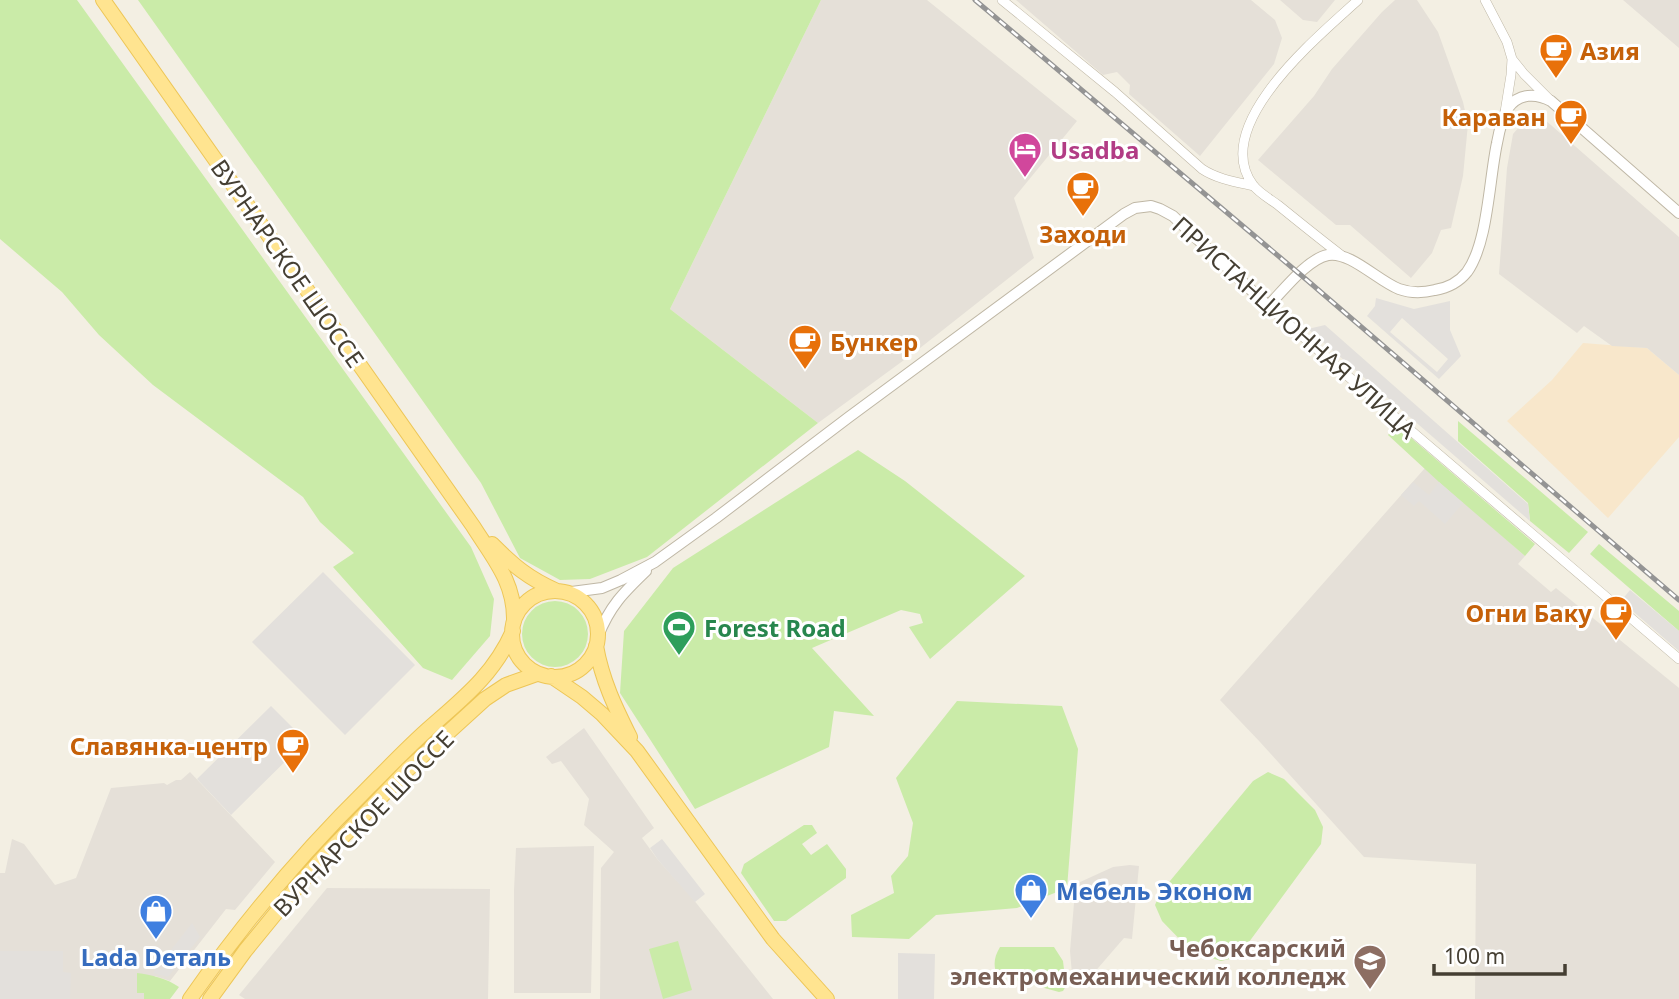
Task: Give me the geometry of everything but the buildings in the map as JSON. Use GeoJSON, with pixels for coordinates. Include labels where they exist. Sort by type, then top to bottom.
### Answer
{"type":"FeatureCollection","features":[{"type":"Feature","properties":{"kind":"main road","name":"ВУРНАРСКОЕ ШОССЕ"},"geometry":{"type":"LineString","coordinates":[[103,0],[473,526],[505,576],[513,595],[513,626],[505,648],[485,677],[389,767],[307,850],[224,951],[190,999]]}},
{"type":"Feature","properties":{"kind":"main road","name":"ВУРНАРСКОЕ ШОССЕ"},"geometry":{"type":"LineString","coordinates":[[473,526],[515,568],[561,592]]}},
{"type":"Feature","properties":{"kind":"main road"},"geometry":{"type":"LineString","coordinates":[[637,751],[600,670],[594,614],[576,597],[561,592],[547,592],[527,601],[513,626],[513,645],[526,667],[582,697],[637,751],[773,939],[828,999]]}},
{"type":"Feature","properties":{"kind":"main road"},"geometry":{"type":"LineString","coordinates":[[544,675],[564,676],[574,673],[590,659],[597,641]]}},
{"type":"Feature","properties":{"kind":"main road","name":"ВУРНАРСКОЕ ШОССЕ"},"geometry":{"type":"LineString","coordinates":[[210,999],[298,886],[400,778],[485,699],[506,685],[544,675]]}},
{"type":"Feature","properties":{"kind":"main road"},"geometry":{"type":"LineString","coordinates":[[389,767],[400,778]]}},
{"type":"Feature","properties":{"kind":"main road"},"geometry":{"type":"LineString","coordinates":[[285,876],[298,886]]}},
{"type":"Feature","properties":{"kind":"street"},"geometry":{"type":"LineString","coordinates":[[1002,0],[1115,92],[1202,169],[1209,174],[1254,186]]}},
{"type":"Feature","properties":{"kind":"street"},"geometry":{"type":"LineString","coordinates":[[1358,0],[1312,43],[1269,90],[1255,110],[1242,150],[1244,167],[1254,186],[1326,244],[1385,283],[1414,292],[1441,289],[1456,282],[1465,274],[1478,251],[1495,151],[1504,117],[1512,59],[1507,42],[1485,0]]}},
{"type":"Feature","properties":{"kind":"street"},"geometry":{"type":"LineString","coordinates":[[1512,59],[1551,101],[1679,213]]}},
{"type":"Feature","properties":{"kind":"street"},"geometry":{"type":"LineString","coordinates":[[1504,117],[1509,107],[1522,97],[1536,95],[1551,101]]}},
{"type":"Feature","properties":{"kind":"street","name":"ПРИСТАНЦИОННАЯ УЛИЦА"},"geometry":{"type":"LineString","coordinates":[[561,592],[602,588],[655,562],[1072,252],[1135,208],[1150,206],[1173,216],[1268,306],[1679,659]]}},
{"type":"Feature","properties":{"kind":"street"},"geometry":{"type":"LineString","coordinates":[[1321,257],[1326,244]]}},
{"type":"Feature","properties":{"kind":"street"},"geometry":{"type":"LineString","coordinates":[[1268,306],[1311,262],[1331,254],[1341,255]]}},
{"type":"Feature","properties":{"kind":"street","name":"ПРИСТАНЦИОННАЯ УЛИЦА"},"geometry":{"type":"LineString","coordinates":[[597,641],[618,598],[655,562]]}},
{"type":"Feature","properties":{"kind":"shaded area"},"geometry":{"type":"Polygon","coordinates":[[[821,0],[927,0],[1077,121],[1014,198],[1034,258],[915,352],[818,423],[670,309],[821,0]]]}},
{"type":"Feature","properties":{"kind":"shaded area"},"geometry":{"type":"Polygon","coordinates":[[[1016,0],[1251,0],[1275,20],[1282,38],[1274,64],[1200,156],[1129,94],[1130,85],[1117,72],[1103,75],[1016,0]]]}},
{"type":"Feature","properties":{"kind":"shaded area"},"geometry":{"type":"Polygon","coordinates":[[[1280,0],[1335,0],[1317,22],[1303,20],[1280,0]]]}},
{"type":"Feature","properties":{"kind":"shaded area"},"geometry":{"type":"Polygon","coordinates":[[[1395,0],[1417,0],[1438,32],[1468,124],[1463,176],[1451,228],[1441,230],[1432,253],[1411,278],[1350,225],[1336,225],[1258,160],[1314,96],[1332,69],[1395,0]]]}},
{"type":"Feature","properties":{"kind":"shaded area"},"geometry":{"type":"Polygon","coordinates":[[[1623,0],[1679,0],[1679,48],[1623,0]]]}},
{"type":"Feature","properties":{"kind":"shaded area"},"geometry":{"type":"Polygon","coordinates":[[[1536,112],[1679,237],[1679,375],[1647,348],[1612,346],[1584,326],[1577,333],[1499,274],[1507,168],[1513,134],[1530,114],[1536,112]]]}},
{"type":"Feature","properties":{"kind":"shaded area"},"geometry":{"type":"Polygon","coordinates":[[[1376,298],[1414,309],[1450,301],[1450,330],[1461,356],[1439,379],[1367,316],[1375,306],[1376,298]],[[1402,318],[1390,332],[1437,372],[1448,359],[1402,318]]]}},
{"type":"Feature","properties":{"kind":"shaded area"},"geometry":{"type":"Polygon","coordinates":[[[1325,325],[1528,504],[1530,521],[1308,329],[1325,325]]]}},
{"type":"Feature","properties":{"kind":"shaded area"},"geometry":{"type":"Polygon","coordinates":[[[1583,343],[1647,348],[1679,375],[1679,437],[1608,518],[1507,421],[1552,380],[1583,343]]]}},
{"type":"Feature","properties":{"kind":"shaded area"},"geometry":{"type":"Polygon","coordinates":[[[1425,468],[1525,556],[1518,564],[1551,592],[1556,588],[1679,688],[1679,999],[1475,999],[1476,864],[1364,857],[1220,700],[1425,468]]]}},
{"type":"Feature","properties":{"kind":"shaded area"},"geometry":{"type":"Polygon","coordinates":[[[1413,482],[1429,495],[1439,482],[1463,503],[1445,524],[1419,501],[1414,506],[1401,495],[1413,482]]]}},
{"type":"Feature","properties":{"kind":"shaded area"},"geometry":{"type":"Polygon","coordinates":[[[323,572],[415,665],[345,735],[252,642],[323,572]]]}},
{"type":"Feature","properties":{"kind":"shaded area"},"geometry":{"type":"Polygon","coordinates":[[[1630,590],[1679,631],[1679,651],[1621,601],[1630,590]]]}},
{"type":"Feature","properties":{"kind":"shaded area"},"geometry":{"type":"Polygon","coordinates":[[[271,706],[306,741],[231,815],[197,779],[271,706]]]}},
{"type":"Feature","properties":{"kind":"shaded area"},"geometry":{"type":"Polygon","coordinates":[[[584,728],[654,828],[642,838],[773,999],[600,999],[601,868],[614,852],[584,825],[589,799],[561,761],[552,764],[546,757],[584,728]]]}},
{"type":"Feature","properties":{"kind":"shaded area"},"geometry":{"type":"Polygon","coordinates":[[[190,772],[275,862],[235,910],[226,909],[170,981],[155,976],[144,993],[144,999],[0,999],[0,873],[5,873],[12,839],[24,844],[55,885],[76,878],[111,788],[164,783],[167,785],[181,780],[190,772]]]}},
{"type":"Feature","properties":{"kind":"shaded area"},"geometry":{"type":"Polygon","coordinates":[[[662,839],[705,894],[695,902],[650,848],[662,839]]]}},
{"type":"Feature","properties":{"kind":"shaded area"},"geometry":{"type":"Polygon","coordinates":[[[594,846],[591,993],[514,993],[516,848],[594,846]]]}},
{"type":"Feature","properties":{"kind":"shaded area"},"geometry":{"type":"Polygon","coordinates":[[[1139,866],[1132,939],[1124,938],[1086,982],[1077,982],[1077,975],[1072,974],[1070,951],[1074,903],[1067,888],[1113,867],[1139,866]]]}},
{"type":"Feature","properties":{"kind":"shaded area"},"geometry":{"type":"Polygon","coordinates":[[[327,888],[490,889],[488,999],[245,999],[239,995],[327,888]]]}},
{"type":"Feature","properties":{"kind":"shaded area"},"geometry":{"type":"Polygon","coordinates":[[[192,923],[200,937],[168,977],[153,973],[192,923]]]}},
{"type":"Feature","properties":{"kind":"shaded area"},"geometry":{"type":"Polygon","coordinates":[[[0,951],[63,951],[63,972],[71,973],[70,999],[0,999],[0,951]]]}},
{"type":"Feature","properties":{"kind":"shaded area"},"geometry":{"type":"Polygon","coordinates":[[[898,953],[935,954],[934,999],[898,999],[898,953]]]}},
{"type":"Feature","properties":{"kind":"green space"},"geometry":{"type":"Polygon","coordinates":[[[0,0],[77,0],[471,547],[494,599],[490,636],[452,680],[423,668],[333,567],[354,553],[320,522],[303,497],[153,385],[99,335],[62,292],[0,239],[0,0]]]}},
{"type":"Feature","properties":{"kind":"green space"},"geometry":{"type":"Polygon","coordinates":[[[138,0],[821,0],[670,309],[818,423],[647,557],[590,579],[560,580],[520,558],[481,483],[138,0]]]}},
{"type":"Feature","properties":{"kind":"green space"},"geometry":{"type":"Polygon","coordinates":[[[1458,421],[1588,532],[1569,553],[1530,521],[1528,503],[1458,441],[1458,421]]]}},
{"type":"Feature","properties":{"kind":"green space"},"geometry":{"type":"Polygon","coordinates":[[[1396,425],[1535,544],[1525,556],[1388,435],[1396,425]]]}},
{"type":"Feature","properties":{"kind":"green space"},"geometry":{"type":"Polygon","coordinates":[[[858,450],[905,481],[1025,576],[930,659],[909,627],[923,623],[920,614],[901,610],[812,648],[874,716],[834,711],[829,747],[695,809],[620,693],[624,631],[673,568],[858,450]]]}},
{"type":"Feature","properties":{"kind":"green space"},"geometry":{"type":"Polygon","coordinates":[[[1599,544],[1679,611],[1679,631],[1590,554],[1599,544]]]}},
{"type":"Feature","properties":{"kind":"green space"},"geometry":{"type":"Polygon","coordinates":[[[548,601],[562,601],[574,606],[583,615],[588,634],[586,647],[579,658],[562,667],[548,667],[536,662],[527,653],[522,641],[522,627],[527,615],[536,606],[548,601]]]}},
{"type":"Feature","properties":{"kind":"green space"},"geometry":{"type":"Polygon","coordinates":[[[957,701],[1062,706],[1078,749],[1067,888],[1017,908],[936,915],[909,939],[852,937],[851,915],[894,893],[891,876],[908,856],[913,823],[896,778],[957,701]]]}},
{"type":"Feature","properties":{"kind":"green space"},"geometry":{"type":"Polygon","coordinates":[[[1268,772],[1284,779],[1315,810],[1323,827],[1321,844],[1238,957],[1221,961],[1192,952],[1162,921],[1155,905],[1160,893],[1253,781],[1268,772]]]}},
{"type":"Feature","properties":{"kind":"green space"},"geometry":{"type":"Polygon","coordinates":[[[804,825],[812,825],[817,833],[802,844],[811,855],[827,844],[846,869],[846,878],[786,921],[774,921],[741,873],[744,864],[804,825]]]}},
{"type":"Feature","properties":{"kind":"green space"},"geometry":{"type":"Polygon","coordinates":[[[678,941],[692,990],[663,999],[649,949],[678,941]]]}},
{"type":"Feature","properties":{"kind":"green space"},"geometry":{"type":"Polygon","coordinates":[[[1000,947],[1054,947],[1063,961],[1066,986],[1063,991],[997,975],[995,961],[1000,947]]]}},
{"type":"Feature","properties":{"kind":"green space"},"geometry":{"type":"Polygon","coordinates":[[[137,973],[159,977],[179,987],[170,999],[144,999],[144,993],[137,993],[137,973]]]}},
{"type":"Feature","properties":{"kind":"railway"},"geometry":{"type":"LineString","coordinates":[[975,0],[1308,281],[1679,600]]}},
{"type":"Feature","properties":{"kind":"place","name":"Азия"},"geometry":{"type":"Point","coordinates":[1556,80]}},
{"type":"Feature","properties":{"kind":"place","name":"Караван"},"geometry":{"type":"Point","coordinates":[1571,146]}},
{"type":"Feature","properties":{"kind":"place","name":"Usadba"},"geometry":{"type":"Point","coordinates":[1025,179]}},
{"type":"Feature","properties":{"kind":"place","name":"Заходи"},"geometry":{"type":"Point","coordinates":[1083,218]}},
{"type":"Feature","properties":{"kind":"place","name":"Бункер"},"geometry":{"type":"Point","coordinates":[805,371]}},
{"type":"Feature","properties":{"kind":"place","name":"Огни Баку"},"geometry":{"type":"Point","coordinates":[1616,642]}},
{"type":"Feature","properties":{"kind":"place","name":"Forest Road"},"geometry":{"type":"Point","coordinates":[679,657]}},
{"type":"Feature","properties":{"kind":"place","name":"Славянка-центр"},"geometry":{"type":"Point","coordinates":[293,775]}},
{"type":"Feature","properties":{"kind":"place","name":"Мебель Эконом"},"geometry":{"type":"Point","coordinates":[1031,920]}},
{"type":"Feature","properties":{"kind":"place","name":"Lada Dеталь"},"geometry":{"type":"Point","coordinates":[156,941]}},
{"type":"Feature","properties":{"kind":"place","name":"Чебоксарский электромеханический колледж"},"geometry":{"type":"Point","coordinates":[1370,991]}}]}
